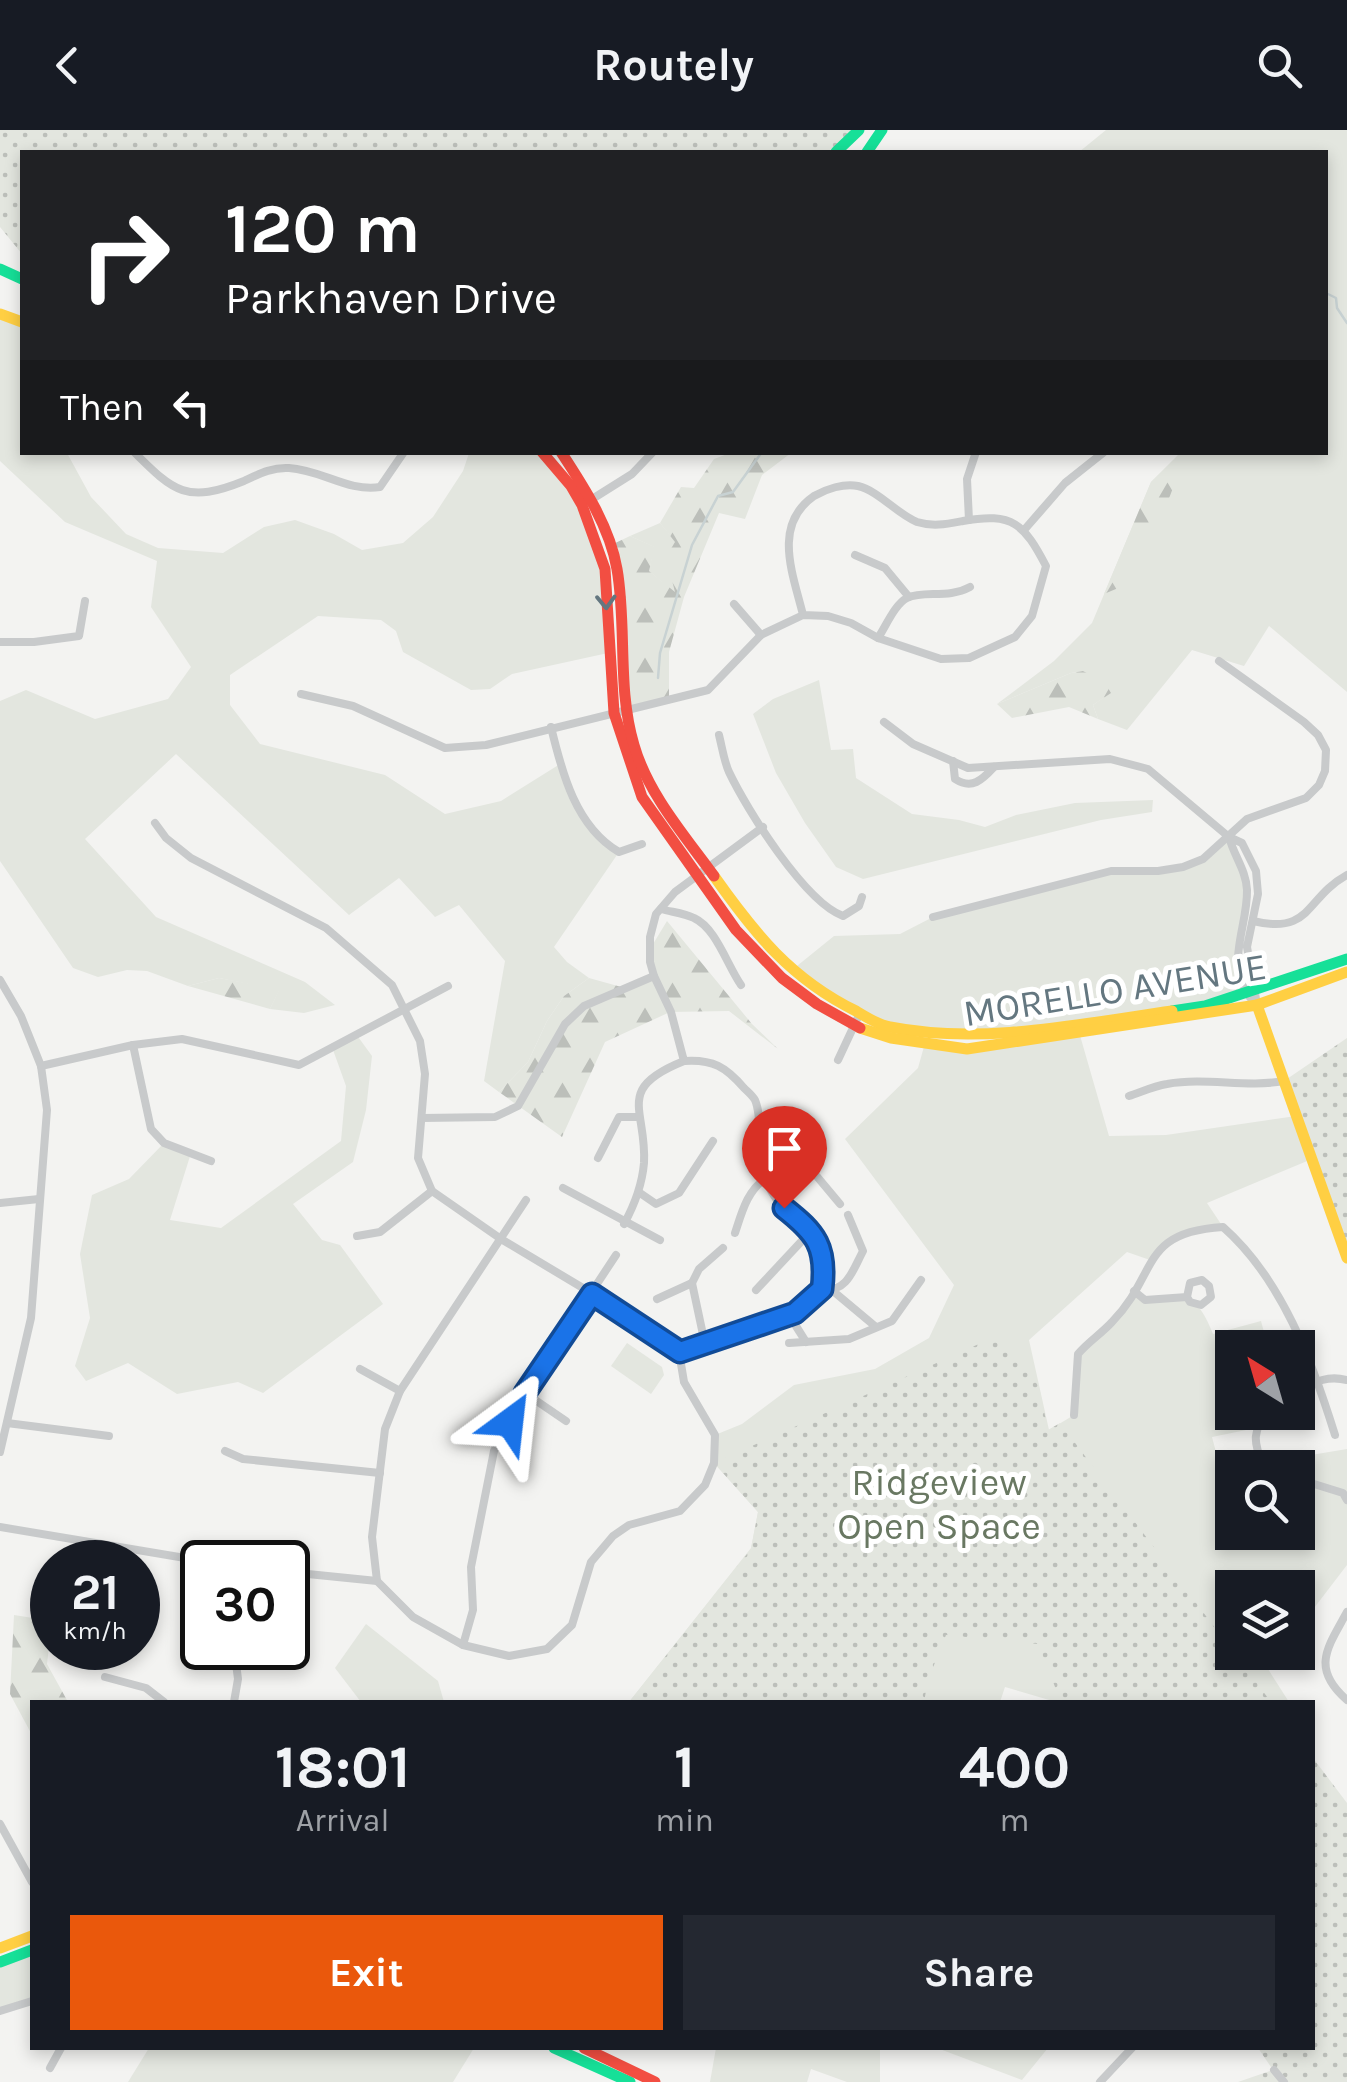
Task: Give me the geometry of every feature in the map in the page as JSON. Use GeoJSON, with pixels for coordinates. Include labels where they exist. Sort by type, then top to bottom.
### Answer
{"type":"FeatureCollection","features":[{"type":"Feature","properties":{"kind":"street"},"geometry":{"type":"LineString","coordinates":[[838,150],[859,130]]}},
{"type":"Feature","properties":{"kind":"street"},"geometry":{"type":"LineString","coordinates":[[137,455],[174,490],[188,492],[213,492],[270,469],[291,468],[360,490],[380,487],[402,455]]}},
{"type":"Feature","properties":{"kind":"street","name":"MORELLO AVENUE"},"geometry":{"type":"LineString","coordinates":[[545,455],[587,502],[605,568],[614,714],[642,797],[736,930],[782,978],[816,1004],[891,1038],[967,1048],[1256,1004],[1347,972]]}},
{"type":"Feature","properties":{"kind":"street","name":"MORELLO AVENUE"},"geometry":{"type":"LineString","coordinates":[[562,455],[617,566],[634,746],[657,796],[755,935],[856,1020],[887,1028],[969,1034],[1205,1006],[1347,959]]}},
{"type":"Feature","properties":{"kind":"street"},"geometry":{"type":"LineString","coordinates":[[587,502],[632,474],[650,455]]}},
{"type":"Feature","properties":{"kind":"street"},"geometry":{"type":"LineString","coordinates":[[969,520],[967,478],[975,455]]}},
{"type":"Feature","properties":{"kind":"street"},"geometry":{"type":"LineString","coordinates":[[1025,528],[1065,483],[1100,455]]}},
{"type":"Feature","properties":{"kind":"street"},"geometry":{"type":"LineString","coordinates":[[300,694],[353,706],[444,748],[486,745],[708,690],[760,635],[804,615],[840,620],[878,638],[941,659],[969,658],[1015,637],[1032,616],[1046,566],[1025,528],[998,519],[938,526],[916,522],[860,486],[836,486],[803,504],[792,520],[787,542],[804,615]]}},
{"type":"Feature","properties":{"kind":"street"},"geometry":{"type":"LineString","coordinates":[[855,555],[885,568],[908,597]]}},
{"type":"Feature","properties":{"kind":"street"},"geometry":{"type":"LineString","coordinates":[[908,597],[956,595],[970,587]]}},
{"type":"Feature","properties":{"kind":"street"},"geometry":{"type":"LineString","coordinates":[[878,638],[908,597]]}},
{"type":"Feature","properties":{"kind":"street"},"geometry":{"type":"LineString","coordinates":[[0,642],[79,636],[85,601]]}},
{"type":"Feature","properties":{"kind":"street"},"geometry":{"type":"LineString","coordinates":[[734,604],[760,635]]}},
{"type":"Feature","properties":{"kind":"street"},"geometry":{"type":"LineString","coordinates":[[933,917],[1111,872],[1183,867],[1203,859],[1246,819],[1306,798],[1319,785],[1325,771],[1326,750],[1318,736],[1219,661]]}},
{"type":"Feature","properties":{"kind":"street"},"geometry":{"type":"LineString","coordinates":[[884,722],[913,744],[968,768],[1110,760],[1148,769],[1180,799],[1242,843],[1256,872],[1258,894],[1247,947],[1250,991]]}},
{"type":"Feature","properties":{"kind":"street"},"geometry":{"type":"LineString","coordinates":[[551,727],[564,780],[601,842],[619,852],[642,844]]}},
{"type":"Feature","properties":{"kind":"street"},"geometry":{"type":"LineString","coordinates":[[718,734],[728,770],[762,828],[812,896],[830,911],[848,914],[859,906],[862,896]]}},
{"type":"Feature","properties":{"kind":"street"},"geometry":{"type":"LineString","coordinates":[[953,761],[955,779],[969,784],[979,782],[994,767]]}},
{"type":"Feature","properties":{"kind":"street"},"geometry":{"type":"LineString","coordinates":[[155,824],[192,858],[326,928],[392,985],[420,1042],[425,1074],[418,1158],[432,1191],[501,1239],[680,1352],[684,1382],[715,1435],[714,1463],[705,1484],[680,1512],[629,1525],[613,1536],[591,1562],[572,1625],[547,1649],[508,1656],[463,1645],[412,1617],[378,1581],[372,1537],[384,1430],[400,1391],[501,1239],[526,1200]]}},
{"type":"Feature","properties":{"kind":"street"},"geometry":{"type":"LineString","coordinates":[[684,1061],[671,1012],[654,976],[650,936],[661,909],[676,892],[762,828]]}},
{"type":"Feature","properties":{"kind":"street"},"geometry":{"type":"LineString","coordinates":[[1229,837],[1245,871],[1247,892],[1238,942],[1250,991],[1347,1258]]}},
{"type":"Feature","properties":{"kind":"street"},"geometry":{"type":"LineString","coordinates":[[1244,919],[1286,926],[1347,875]]}},
{"type":"Feature","properties":{"kind":"street"},"geometry":{"type":"LineString","coordinates":[[661,909],[696,918],[721,946],[726,964],[741,985]]}},
{"type":"Feature","properties":{"kind":"street"},"geometry":{"type":"LineString","coordinates":[[422,1118],[496,1117],[518,1106],[566,1024],[584,1006],[654,976]]}},
{"type":"Feature","properties":{"kind":"street"},"geometry":{"type":"LineString","coordinates":[[0,980],[21,1016],[41,1066],[48,1110],[30,1318],[0,1452]]}},
{"type":"Feature","properties":{"kind":"street"},"geometry":{"type":"LineString","coordinates":[[41,1066],[133,1045],[182,1039],[299,1065],[448,986]]}},
{"type":"Feature","properties":{"kind":"street"},"geometry":{"type":"LineString","coordinates":[[838,1060],[856,1020]]}},
{"type":"Feature","properties":{"kind":"street"},"geometry":{"type":"LineString","coordinates":[[133,1045],[151,1129],[164,1143],[211,1161]]}},
{"type":"Feature","properties":{"kind":"street"},"geometry":{"type":"LineString","coordinates":[[624,1224],[640,1193],[644,1160],[637,1118],[638,1094],[658,1072],[684,1061],[704,1060],[726,1067],[754,1100],[771,1189],[784,1208],[812,1230],[825,1262],[822,1289]]}},
{"type":"Feature","properties":{"kind":"street"},"geometry":{"type":"LineString","coordinates":[[1129,1096],[1167,1084],[1232,1082],[1257,1086],[1284,1082]]}},
{"type":"Feature","properties":{"kind":"street"},"geometry":{"type":"LineString","coordinates":[[776,1113],[808,1165],[840,1204]]}},
{"type":"Feature","properties":{"kind":"street"},"geometry":{"type":"LineString","coordinates":[[598,1158],[619,1117],[637,1118]]}},
{"type":"Feature","properties":{"kind":"street"},"geometry":{"type":"LineString","coordinates":[[640,1193],[656,1204],[679,1193],[714,1141]]}},
{"type":"Feature","properties":{"kind":"street"},"geometry":{"type":"LineString","coordinates":[[771,1189],[808,1165]]}},
{"type":"Feature","properties":{"kind":"street"},"geometry":{"type":"LineString","coordinates":[[736,1234],[746,1200],[766,1178]]}},
{"type":"Feature","properties":{"kind":"street"},"geometry":{"type":"LineString","coordinates":[[563,1188],[660,1240]]}},
{"type":"Feature","properties":{"kind":"street"},"geometry":{"type":"LineString","coordinates":[[357,1236],[380,1232],[432,1191]]}},
{"type":"Feature","properties":{"kind":"street"},"geometry":{"type":"LineString","coordinates":[[0,1203],[39,1199]]}},
{"type":"Feature","properties":{"kind":"street"},"geometry":{"type":"LineString","coordinates":[[680,1352],[788,1316],[822,1289],[845,1285],[863,1250],[848,1215]]}},
{"type":"Feature","properties":{"kind":"street"},"geometry":{"type":"LineString","coordinates":[[1074,1415],[1078,1354],[1113,1322],[1150,1260],[1175,1235],[1195,1228],[1223,1227],[1245,1246],[1291,1321],[1318,1380],[1335,1435]]}},
{"type":"Feature","properties":{"kind":"street"},"geometry":{"type":"LineString","coordinates":[[756,1290],[812,1230]]}},
{"type":"Feature","properties":{"kind":"street"},"geometry":{"type":"LineString","coordinates":[[705,1344],[692,1283],[699,1269],[723,1248]]}},
{"type":"Feature","properties":{"kind":"street"},"geometry":{"type":"LineString","coordinates":[[463,1645],[472,1610],[471,1567],[494,1451],[525,1393],[616,1255]]}},
{"type":"Feature","properties":{"kind":"street"},"geometry":{"type":"LineString","coordinates":[[789,1343],[849,1339],[892,1321],[921,1280]]}},
{"type":"Feature","properties":{"kind":"street"},"geometry":{"type":"LineString","coordinates":[[657,1298],[692,1283]]}},
{"type":"Feature","properties":{"kind":"street"},"geometry":{"type":"LineString","coordinates":[[833,1290],[876,1328]]}},
{"type":"Feature","properties":{"kind":"street"},"geometry":{"type":"LineString","coordinates":[[1134,1291],[1145,1300],[1187,1297]]}},
{"type":"Feature","properties":{"kind":"street"},"geometry":{"type":"LineString","coordinates":[[788,1316],[806,1342]]}},
{"type":"Feature","properties":{"kind":"street"},"geometry":{"type":"LineString","coordinates":[[360,1369],[400,1391]]}},
{"type":"Feature","properties":{"kind":"street"},"geometry":{"type":"LineString","coordinates":[[1315,1382],[1334,1376],[1347,1380]]}},
{"type":"Feature","properties":{"kind":"street"},"geometry":{"type":"LineString","coordinates":[[525,1393],[566,1421]]}},
{"type":"Feature","properties":{"kind":"street"},"geometry":{"type":"LineString","coordinates":[[7,1423],[110,1436]]}},
{"type":"Feature","properties":{"kind":"street"},"geometry":{"type":"LineString","coordinates":[[224,1451],[243,1458],[380,1473]]}},
{"type":"Feature","properties":{"kind":"street"},"geometry":{"type":"LineString","coordinates":[[1315,1484],[1343,1492],[1347,1500]]}},
{"type":"Feature","properties":{"kind":"street"},"geometry":{"type":"LineString","coordinates":[[0,1527],[180,1557]]}},
{"type":"Feature","properties":{"kind":"street"},"geometry":{"type":"LineString","coordinates":[[310,1574],[378,1581]]}},
{"type":"Feature","properties":{"kind":"street"},"geometry":{"type":"LineString","coordinates":[[1347,1612],[1328,1642],[1324,1662],[1335,1690],[1347,1700]]}},
{"type":"Feature","properties":{"kind":"street"},"geometry":{"type":"LineString","coordinates":[[234,1700],[237,1670]]}},
{"type":"Feature","properties":{"kind":"street"},"geometry":{"type":"LineString","coordinates":[[105,1678],[146,1688],[161,1700]]}},
{"type":"Feature","properties":{"kind":"street"},"geometry":{"type":"LineString","coordinates":[[0,1824],[30,1878]]}},
{"type":"Feature","properties":{"kind":"street"},"geometry":{"type":"LineString","coordinates":[[0,1948],[30,1937]]}},
{"type":"Feature","properties":{"kind":"street"},"geometry":{"type":"LineString","coordinates":[[0,1962],[30,1951]]}},
{"type":"Feature","properties":{"kind":"street"},"geometry":{"type":"LineString","coordinates":[[0,2012],[30,2002]]}},
{"type":"Feature","properties":{"kind":"street"},"geometry":{"type":"LineString","coordinates":[[50,2068],[60,2050]]}},
{"type":"Feature","properties":{"kind":"street"},"geometry":{"type":"LineString","coordinates":[[558,2050],[630,2082]]}},
{"type":"Feature","properties":{"kind":"street"},"geometry":{"type":"LineString","coordinates":[[588,2050],[655,2082]]}},
{"type":"Feature","properties":{"kind":"street"},"geometry":{"type":"LineString","coordinates":[[1100,2082],[1130,2050]]}},
{"type":"Feature","properties":{"kind":"street"},"geometry":{"type":"LineString","coordinates":[[1274,2070],[1284,2082]]}},
{"type":"Feature","properties":{"kind":"green space"},"geometry":{"type":"Polygon","coordinates":[[[0,130],[859,130],[838,150],[20,150],[20,252],[0,227],[0,130]]]}},
{"type":"Feature","properties":{"kind":"green space"},"geometry":{"type":"Polygon","coordinates":[[[1106,130],[1347,130],[1347,692],[1269,626],[1244,666],[1192,650],[1127,730],[1098,719],[1093,705],[1110,693],[1083,671],[997,704],[1054,661],[1092,623],[1151,482],[1179,455],[1328,455],[1328,150],[1081,150],[1106,130]]]}},
{"type":"Feature","properties":{"kind":"green space"},"geometry":{"type":"Polygon","coordinates":[[[0,314],[20,321],[20,455],[68,455],[91,497],[126,534],[158,548],[223,553],[264,527],[295,520],[334,534],[362,550],[403,543],[433,517],[463,471],[468,455],[544,455],[571,486],[605,569],[608,653],[512,674],[490,689],[471,690],[403,652],[396,631],[381,620],[318,616],[230,675],[230,705],[260,744],[385,775],[445,814],[501,801],[560,764],[582,814],[599,836],[619,852],[554,947],[589,978],[564,996],[528,1062],[499,1092],[484,1081],[505,961],[459,905],[435,917],[399,878],[349,915],[176,754],[85,839],[156,917],[305,982],[335,1005],[304,1013],[270,1009],[279,990],[219,978],[188,986],[147,971],[127,970],[98,977],[73,968],[0,861],[0,701],[26,690],[95,719],[168,699],[191,667],[151,607],[157,561],[65,522],[0,461],[0,314]]]}},
{"type":"Feature","properties":{"kind":"green space"},"geometry":{"type":"Polygon","coordinates":[[[725,455],[788,455],[762,475],[745,519],[719,513],[684,597],[669,652],[669,702],[628,710],[611,545],[630,536],[655,547],[649,571],[675,592],[666,557],[675,542],[660,523],[681,487],[694,488],[714,459],[725,455]]]}},
{"type":"Feature","properties":{"kind":"green space"},"geometry":{"type":"Polygon","coordinates":[[[1178,455],[1195,455],[1182,470],[1158,519],[1161,534],[1142,549],[1123,586],[1104,594],[1151,482],[1178,455]]]}},
{"type":"Feature","properties":{"kind":"green space"},"geometry":{"type":"Polygon","coordinates":[[[660,523],[676,542],[676,594],[649,571],[654,547],[630,536],[660,523]]]}},
{"type":"Feature","properties":{"kind":"green space"},"geometry":{"type":"Polygon","coordinates":[[[1083,671],[1105,683],[1111,693],[1093,705],[1098,719],[1069,707],[1012,718],[997,704],[1071,673],[1083,671]]]}},
{"type":"Feature","properties":{"kind":"green space"},"geometry":{"type":"Polygon","coordinates":[[[819,680],[831,750],[853,749],[856,778],[912,814],[985,827],[1016,815],[1075,803],[1153,800],[1152,812],[1101,820],[863,879],[836,867],[805,823],[776,773],[753,714],[773,699],[819,680]]]}},
{"type":"Feature","properties":{"kind":"green space"},"geometry":{"type":"Polygon","coordinates":[[[1229,837],[1247,892],[1238,942],[1244,993],[1205,1006],[969,1034],[887,1027],[792,970],[834,936],[900,934],[933,917],[1111,871],[1158,871],[1203,859],[1229,837]]]}},
{"type":"Feature","properties":{"kind":"green space"},"geometry":{"type":"Polygon","coordinates":[[[667,921],[752,1024],[778,1049],[729,1011],[670,1012],[605,1042],[562,1137],[499,1092],[528,1062],[564,996],[589,978],[625,988],[653,976],[650,949],[667,921]]]}},
{"type":"Feature","properties":{"kind":"green space"},"geometry":{"type":"Polygon","coordinates":[[[219,978],[280,989],[270,1009],[188,986],[219,978]]]}},
{"type":"Feature","properties":{"kind":"green space"},"geometry":{"type":"Polygon","coordinates":[[[1079,1032],[1109,1136],[1166,1135],[1296,1116],[1312,1159],[1207,1203],[1223,1227],[1195,1228],[1150,1260],[1127,1252],[1029,1340],[1049,1430],[1074,1415],[1078,1354],[1113,1322],[1134,1291],[1145,1300],[1181,1298],[1195,1304],[1215,1333],[1215,1430],[1246,1430],[1212,1437],[1215,1450],[1215,1550],[1315,1550],[1315,1454],[1347,1449],[1347,1565],[1315,1607],[1315,1570],[1215,1570],[1215,1670],[1269,1670],[1288,1700],[1049,1700],[1005,1687],[1001,1700],[631,1700],[751,1548],[758,1512],[714,1463],[715,1435],[742,1424],[794,1385],[875,1369],[929,1338],[954,1285],[845,1139],[918,1068],[925,1043],[967,1049],[1079,1032]]]}},
{"type":"Feature","properties":{"kind":"green space"},"geometry":{"type":"Polygon","coordinates":[[[356,1034],[372,1056],[366,1110],[353,1162],[293,1204],[322,1240],[340,1245],[383,1304],[263,1393],[238,1382],[177,1394],[128,1363],[86,1381],[75,1366],[90,1318],[80,1254],[92,1195],[129,1179],[164,1143],[191,1153],[170,1220],[221,1228],[341,1141],[346,1086],[332,1047],[356,1034]]]}},
{"type":"Feature","properties":{"kind":"green space"},"geometry":{"type":"Polygon","coordinates":[[[1347,1038],[1347,1258],[1284,1081],[1347,1038]]]}},
{"type":"Feature","properties":{"kind":"green space"},"geometry":{"type":"Polygon","coordinates":[[[1261,1321],[1263,1330],[1228,1330],[1261,1321]]]}},
{"type":"Feature","properties":{"kind":"green space","name":"Ridgeview Open Space"},"geometry":{"type":"Polygon","coordinates":[[[1001,1334],[1039,1387],[1048,1430],[1060,1423],[1215,1628],[1215,1670],[1247,1670],[1269,1700],[1060,1700],[1038,1644],[946,1635],[924,1700],[631,1700],[751,1549],[758,1512],[714,1463],[1001,1334]]]}},
{"type":"Feature","properties":{"kind":"green space"},"geometry":{"type":"Polygon","coordinates":[[[627,1343],[662,1367],[664,1375],[651,1394],[611,1366],[627,1343]]]}},
{"type":"Feature","properties":{"kind":"green space"},"geometry":{"type":"Polygon","coordinates":[[[14,1615],[30,1618],[30,1670],[50,1670],[67,1700],[30,1700],[30,1731],[10,1694],[14,1615]]]}},
{"type":"Feature","properties":{"kind":"green space"},"geometry":{"type":"Polygon","coordinates":[[[366,1624],[438,1681],[443,1700],[359,1700],[335,1668],[366,1624]]]}},
{"type":"Feature","properties":{"kind":"green space"},"geometry":{"type":"Polygon","coordinates":[[[1315,1761],[1347,1803],[1347,2082],[1238,2082],[1273,2070],[1259,2050],[1315,2050],[1315,1761]]]}},
{"type":"Feature","properties":{"kind":"green space"},"geometry":{"type":"Polygon","coordinates":[[[30,1951],[30,2002],[0,2011],[0,1962],[30,1951]]]}},
{"type":"Feature","properties":{"kind":"green space"},"geometry":{"type":"Polygon","coordinates":[[[148,2050],[473,2050],[453,2082],[128,2082],[148,2050]]]}},
{"type":"Feature","properties":{"kind":"green space"},"geometry":{"type":"Polygon","coordinates":[[[716,2050],[880,2050],[880,2082],[847,2082],[811,2069],[807,2082],[710,2082],[716,2050]]]}},
{"type":"Feature","properties":{"kind":"green space"},"geometry":{"type":"Polygon","coordinates":[[[942,2050],[1046,2050],[1022,2080],[942,2050]]]}},
{"type":"Feature","properties":{"kind":"waterway"},"geometry":{"type":"LineString","coordinates":[[1328,294],[1336,298],[1337,308],[1347,323]]}},
{"type":"Feature","properties":{"kind":"waterway"},"geometry":{"type":"LineString","coordinates":[[658,678],[660,653],[692,545],[718,496],[733,492],[760,455]]}},
{"type":"Feature","properties":{"kind":"traffic: fast"},"geometry":{"type":"LineString","coordinates":[[838,150],[859,130]]}},
{"type":"Feature","properties":{"kind":"traffic: fast"},"geometry":{"type":"LineString","coordinates":[[868,150],[882,130]]}},
{"type":"Feature","properties":{"kind":"traffic: fast"},"geometry":{"type":"LineString","coordinates":[[0,269],[20,278]]}},
{"type":"Feature","properties":{"kind":"traffic: fast"},"geometry":{"type":"LineString","coordinates":[[1172,1011],[1205,1006],[1347,959]]}},
{"type":"Feature","properties":{"kind":"traffic: fast"},"geometry":{"type":"LineString","coordinates":[[0,1962],[30,1951]]}},
{"type":"Feature","properties":{"kind":"traffic: fast"},"geometry":{"type":"LineString","coordinates":[[558,2050],[630,2082]]}},
{"type":"Feature","properties":{"kind":"traffic: slow"},"geometry":{"type":"LineString","coordinates":[[0,314],[20,321]]}},
{"type":"Feature","properties":{"kind":"traffic: slow"},"geometry":{"type":"LineString","coordinates":[[714,876],[744,917],[793,970],[833,998],[886,1026],[925,1032],[995,1033],[1172,1011]]}},
{"type":"Feature","properties":{"kind":"traffic: slow"},"geometry":{"type":"LineString","coordinates":[[860,1028],[891,1038],[967,1049],[1257,1005],[1347,972]]}},
{"type":"Feature","properties":{"kind":"traffic: slow"},"geometry":{"type":"LineString","coordinates":[[1257,1005],[1347,1258]]}},
{"type":"Feature","properties":{"kind":"traffic: slow"},"geometry":{"type":"LineString","coordinates":[[0,1948],[30,1937]]}},
{"type":"Feature","properties":{"kind":"traffic: jam"},"geometry":{"type":"LineString","coordinates":[[545,455],[582,505],[605,569],[614,713],[642,797],[736,930],[782,978],[817,1004],[860,1028]]}},
{"type":"Feature","properties":{"kind":"traffic: jam"},"geometry":{"type":"LineString","coordinates":[[563,455],[595,508],[614,553],[626,702],[640,763],[668,814],[714,876]]}},
{"type":"Feature","properties":{"kind":"traffic: jam"},"geometry":{"type":"LineString","coordinates":[[588,2050],[655,2082]]}},
{"type":"Feature","properties":{"kind":"route"},"geometry":{"type":"LineString","coordinates":[[510,1422],[525,1393],[592,1294],[680,1352],[795,1313],[822,1289],[825,1262],[812,1230],[784,1208]]}}]}
